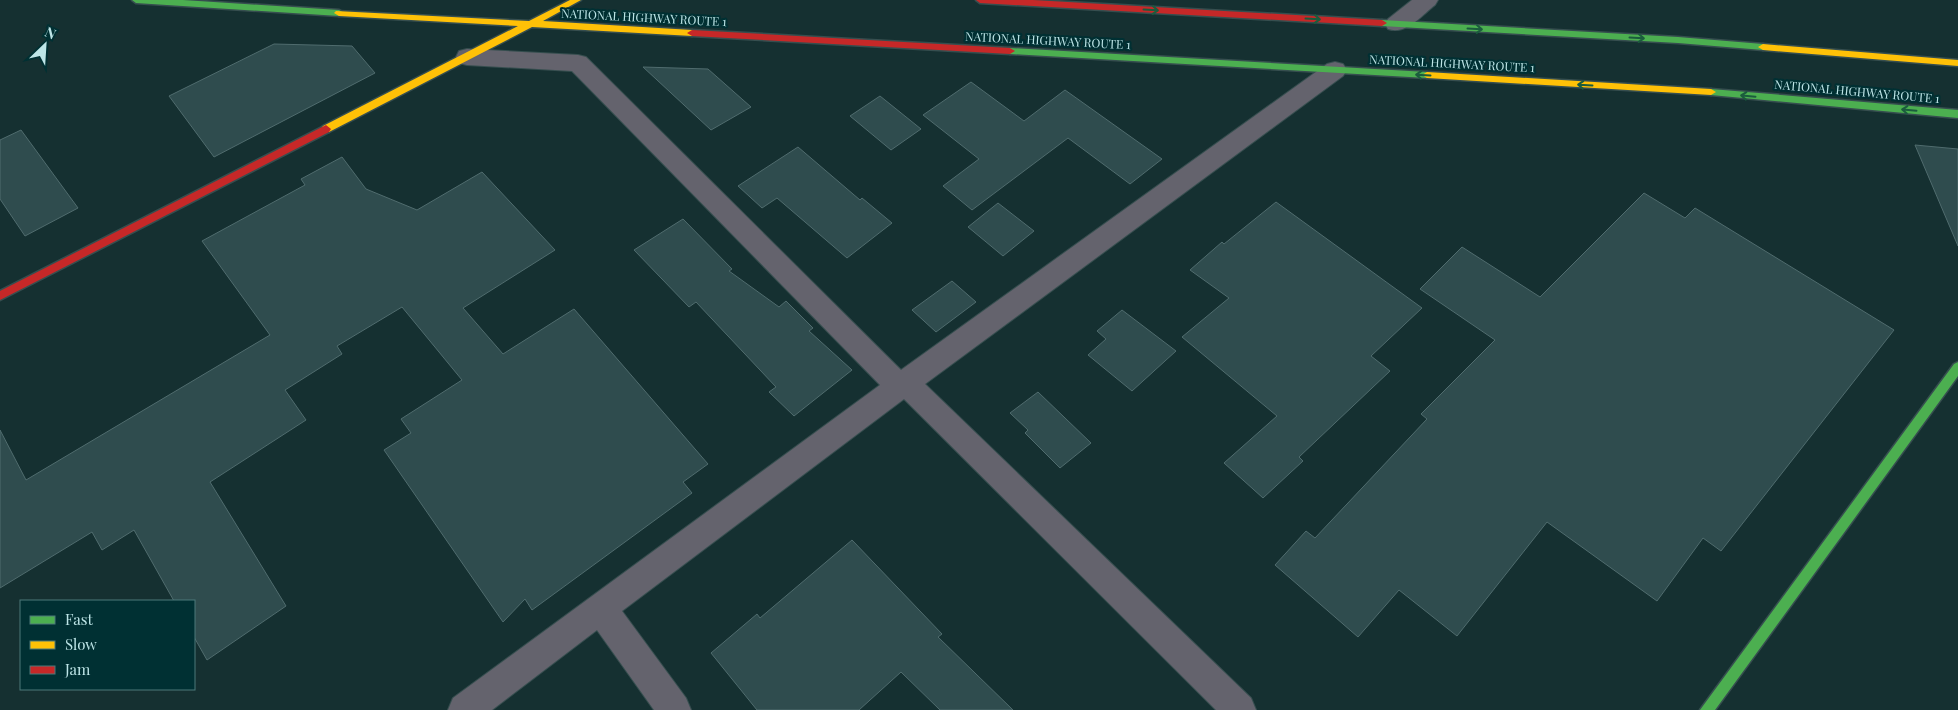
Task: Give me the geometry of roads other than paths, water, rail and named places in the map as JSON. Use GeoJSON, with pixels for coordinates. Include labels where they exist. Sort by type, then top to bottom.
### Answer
{"type":"FeatureCollection","features":[{"type":"Feature","properties":{"kind":"main road","name":"NATIONAL HIGHWAY ROUTE 1"},"geometry":{"type":"LineString","coordinates":[[136,0],[529,25],[1688,90],[1958,114]]}},
{"type":"Feature","properties":{"kind":"main road"},"geometry":{"type":"LineString","coordinates":[[0,296],[577,0]]}},
{"type":"Feature","properties":{"kind":"main road"},"geometry":{"type":"LineString","coordinates":[[980,0],[1678,40],[1958,63]]}},
{"type":"Feature","properties":{"kind":"main road"},"geometry":{"type":"LineString","coordinates":[[1707,710],[1958,367]]}},
{"type":"Feature","properties":{"kind":"street"},"geometry":{"type":"LineString","coordinates":[[1396,24],[1427,0]]}},
{"type":"Feature","properties":{"kind":"street"},"geometry":{"type":"LineString","coordinates":[[467,57],[578,63],[903,385],[1239,710]]}},
{"type":"Feature","properties":{"kind":"street"},"geometry":{"type":"LineString","coordinates":[[465,710],[903,385],[1335,70]]}},
{"type":"Feature","properties":{"kind":"street"},"geometry":{"type":"LineString","coordinates":[[600,608],[674,710]]}}]}
